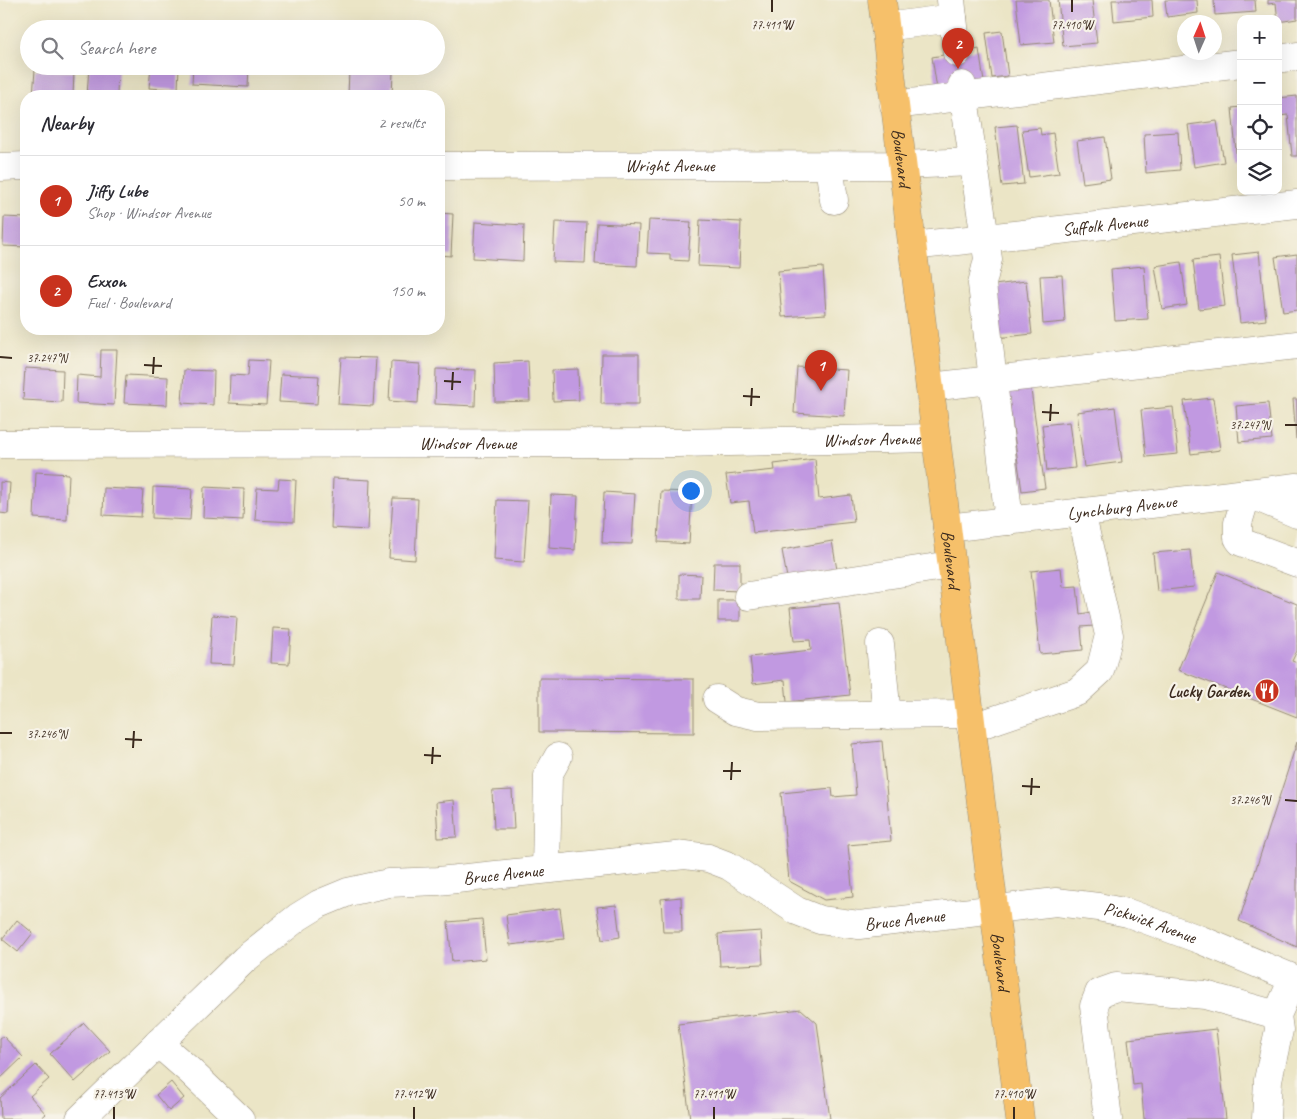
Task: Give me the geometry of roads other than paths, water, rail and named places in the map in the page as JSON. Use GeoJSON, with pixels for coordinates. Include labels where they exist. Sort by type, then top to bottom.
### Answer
{"type":"FeatureCollection","features":[{"type":"Feature","properties":{"kind":"main road","name":"Boulevard"},"geometry":{"type":"LineString","coordinates":[[882,0],[1020,1119]]}},
{"type":"Feature","properties":{"kind":"street"},"geometry":{"type":"LineString","coordinates":[[886,28],[952,9],[957,53]]}},
{"type":"Feature","properties":{"kind":"street"},"geometry":{"type":"LineString","coordinates":[[1282,58],[1297,56]]}},
{"type":"Feature","properties":{"kind":"street"},"geometry":{"type":"LineString","coordinates":[[894,105],[962,91],[1237,63]]}},
{"type":"Feature","properties":{"kind":"street"},"geometry":{"type":"LineString","coordinates":[[962,91],[988,262],[982,284],[1009,521]]}},
{"type":"Feature","properties":{"kind":"street","name":"Wright Avenue"},"geometry":{"type":"LineString","coordinates":[[445,166],[829,166],[973,162]]}},
{"type":"Feature","properties":{"kind":"street"},"geometry":{"type":"LineString","coordinates":[[0,166],[20,166]]}},
{"type":"Feature","properties":{"kind":"street"},"geometry":{"type":"LineString","coordinates":[[829,166],[834,200]]}},
{"type":"Feature","properties":{"kind":"street","name":"Suffolk Avenue"},"geometry":{"type":"LineString","coordinates":[[912,246],[1297,204]]}},
{"type":"Feature","properties":{"kind":"street"},"geometry":{"type":"LineString","coordinates":[[930,387],[1297,345]]}},
{"type":"Feature","properties":{"kind":"street","name":"Windsor Avenue"},"geometry":{"type":"LineString","coordinates":[[0,444],[678,443],[936,438]]}},
{"type":"Feature","properties":{"kind":"street","name":"Lynchburg Avenue"},"geometry":{"type":"LineString","coordinates":[[947,528],[1297,487]]}},
{"type":"Feature","properties":{"kind":"street"},"geometry":{"type":"LineString","coordinates":[[1297,514],[1248,493],[1238,523],[1238,538],[1241,542],[1297,563]]}},
{"type":"Feature","properties":{"kind":"street"},"geometry":{"type":"LineString","coordinates":[[717,699],[736,711],[758,716],[888,716],[970,721],[1076,692],[1100,671],[1109,635],[1080,512]]}},
{"type":"Feature","properties":{"kind":"street"},"geometry":{"type":"LineString","coordinates":[[748,596],[951,565]]}},
{"type":"Feature","properties":{"kind":"street"},"geometry":{"type":"LineString","coordinates":[[880,644],[888,716]]}},
{"type":"Feature","properties":{"kind":"street"},"geometry":{"type":"LineString","coordinates":[[546,869],[548,775],[558,757]]}},
{"type":"Feature","properties":{"kind":"street","name":"Bruce Avenue"},"geometry":{"type":"LineString","coordinates":[[80,1119],[245,959],[298,917],[319,904],[348,892],[390,883],[438,880],[686,855],[708,858],[729,866],[797,911],[820,920],[844,925],[994,910]]}},
{"type":"Feature","properties":{"kind":"street","name":"Pickwick Avenue"},"geometry":{"type":"LineString","coordinates":[[994,910],[1056,902],[1128,913],[1201,940],[1295,979]]}},
{"type":"Feature","properties":{"kind":"street"},"geometry":{"type":"LineString","coordinates":[[1274,1115],[1268,1080],[1279,1030],[1277,1015],[1295,979]]}},
{"type":"Feature","properties":{"kind":"street"},"geometry":{"type":"LineString","coordinates":[[1108,1119],[1094,1006],[1099,993],[1116,987],[1205,995],[1277,1015]]}},
{"type":"Feature","properties":{"kind":"street"},"geometry":{"type":"LineString","coordinates":[[158,1043],[240,1119]]}},
{"type":"Feature","properties":{"kind":"place","name":"Exxon"},"geometry":{"type":"Point","coordinates":[958,69]}},
{"type":"Feature","properties":{"kind":"place","name":"Jiffy Lube"},"geometry":{"type":"Point","coordinates":[821,391]}},
{"type":"Feature","properties":{"kind":"place","name":"Lucky Garden"},"geometry":{"type":"Point","coordinates":[1267,691]}}]}
